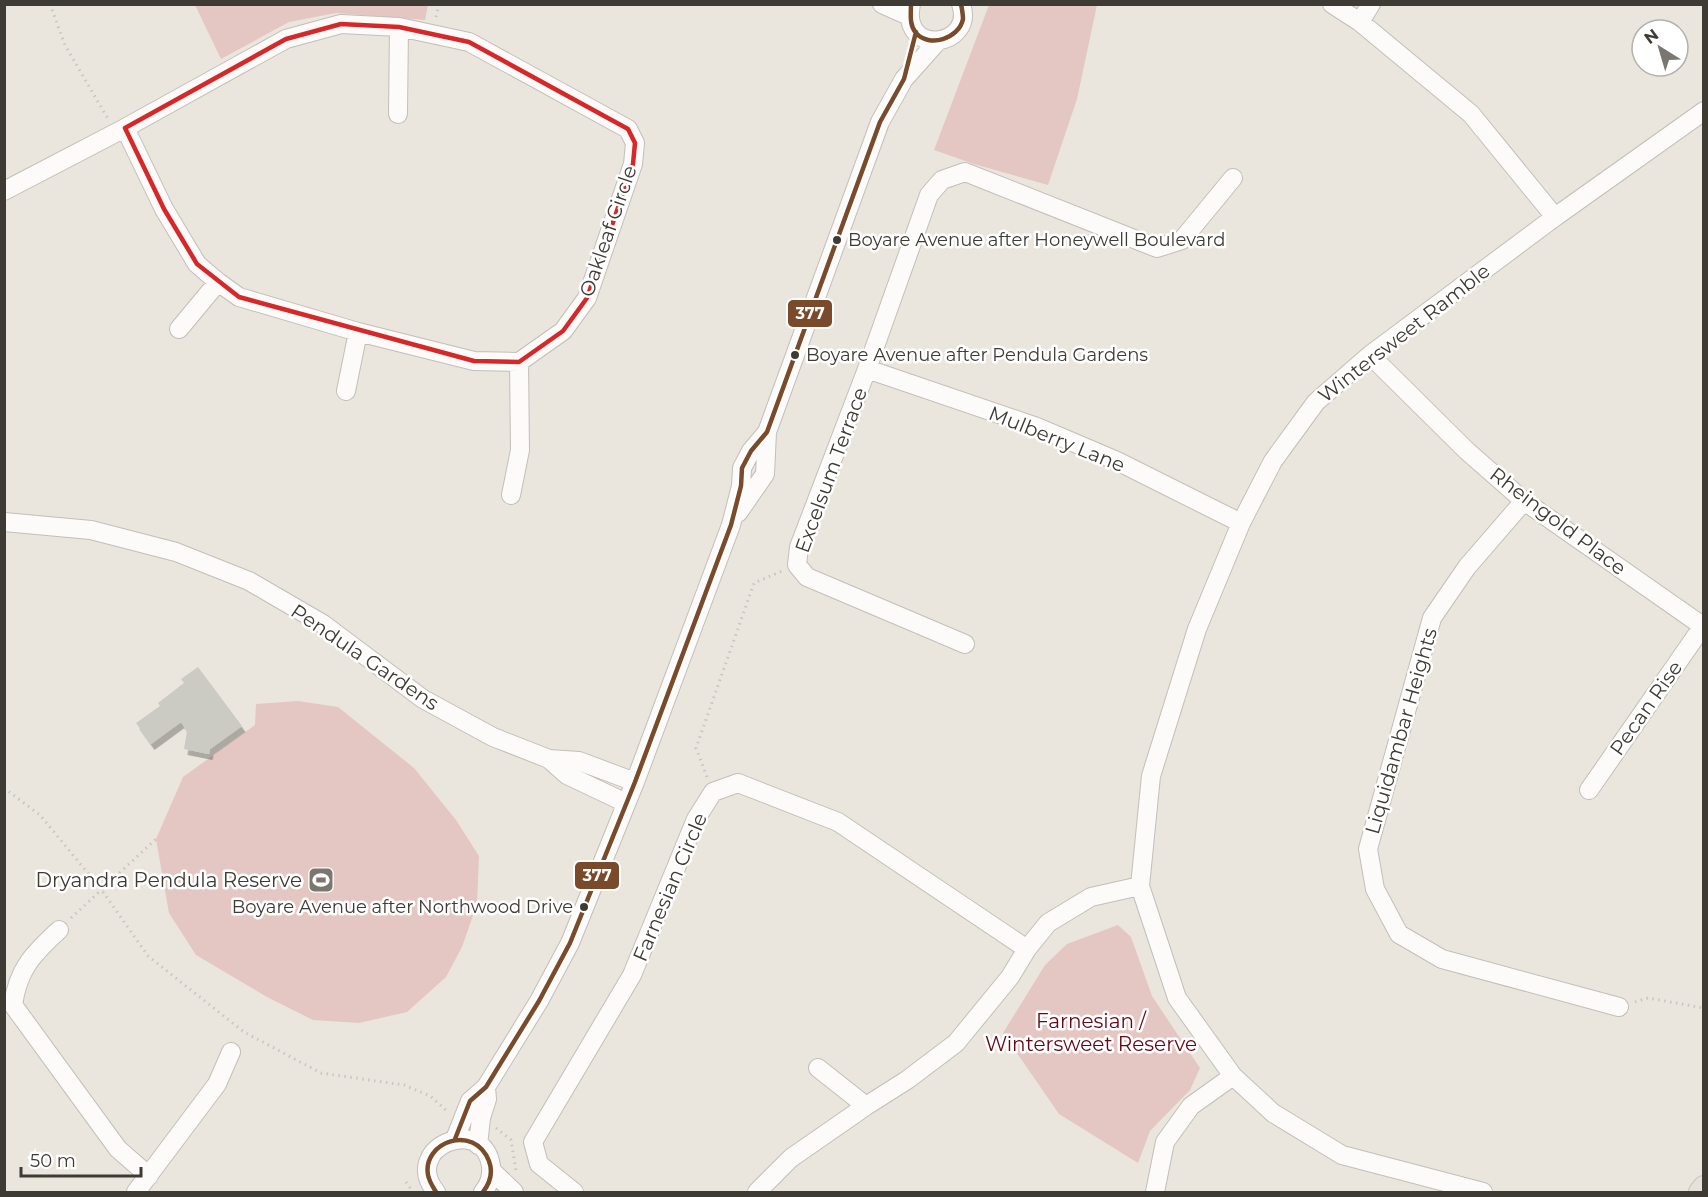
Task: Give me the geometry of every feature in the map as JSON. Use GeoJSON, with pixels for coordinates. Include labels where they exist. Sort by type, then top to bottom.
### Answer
{"type":"FeatureCollection","features":[{"type":"Feature","properties":{"kind":"main road"},"geometry":{"type":"LineString","coordinates":[[1700,1192],[1704,1187]]}},
{"type":"Feature","properties":{"kind":"street"},"geometry":{"type":"LineString","coordinates":[[882,4],[912,17],[925,40],[937,42]]}},
{"type":"Feature","properties":{"kind":"street"},"geometry":{"type":"LineString","coordinates":[[455,1139],[470,1101],[486,1087],[540,1001],[570,944],[635,782],[731,525],[765,474],[767,432],[880,122],[904,79],[937,42],[953,35],[959,28],[962,20],[961,4]]}},
{"type":"Feature","properties":{"kind":"street"},"geometry":{"type":"LineString","coordinates":[[1332,4],[1360,22],[1471,114],[1555,217]]}},
{"type":"Feature","properties":{"kind":"street"},"geometry":{"type":"LineString","coordinates":[[1360,22],[1371,4]]}},
{"type":"Feature","properties":{"kind":"street"},"geometry":{"type":"LineString","coordinates":[[904,79],[912,17]]}},
{"type":"Feature","properties":{"kind":"street","name":"Oakleaf Circle"},"geometry":{"type":"LineString","coordinates":[[4,191],[125,129],[286,39],[341,24],[399,27],[469,42],[628,129],[635,143],[633,164],[587,298],[563,331],[519,362]]}},
{"type":"Feature","properties":{"kind":"street"},"geometry":{"type":"LineString","coordinates":[[399,27],[399,114]]}},
{"type":"Feature","properties":{"kind":"street","name":"Wintersweet Ramble"},"geometry":{"type":"LineString","coordinates":[[1482,1192],[1342,1155],[1273,1113],[1233,1076],[1177,998],[1140,886],[1151,776],[1197,629],[1241,524],[1273,461],[1316,402],[1370,356],[1555,217],[1704,111]]}},
{"type":"Feature","properties":{"kind":"street"},"geometry":{"type":"LineString","coordinates":[[125,129],[164,209],[197,264],[239,297],[358,332],[474,361],[519,362],[520,450],[511,495]]}},
{"type":"Feature","properties":{"kind":"street","name":"Excelsum Terrace"},"geometry":{"type":"LineString","coordinates":[[965,644],[807,577],[797,565],[799,547],[867,369],[929,195],[942,180],[964,172],[1157,248],[1182,240],[1233,178]]}},
{"type":"Feature","properties":{"kind":"street"},"geometry":{"type":"LineString","coordinates":[[179,329],[218,282]]}},
{"type":"Feature","properties":{"kind":"street"},"geometry":{"type":"LineString","coordinates":[[346,391],[358,332]]}},
{"type":"Feature","properties":{"kind":"street","name":"Rheingold Place"},"geometry":{"type":"LineString","coordinates":[[1370,356],[1467,451],[1524,501],[1703,626]]}},
{"type":"Feature","properties":{"kind":"street","name":"Mulberry Lane"},"geometry":{"type":"LineString","coordinates":[[867,369],[1037,427],[1117,461],[1241,524]]}},
{"type":"Feature","properties":{"kind":"street","name":"Liquidambar Heights"},"geometry":{"type":"LineString","coordinates":[[1524,501],[1467,567],[1432,618],[1368,849],[1375,889],[1399,934],[1442,959],[1619,1007]]}},
{"type":"Feature","properties":{"kind":"street","name":"Pendula Gardens"},"geometry":{"type":"LineString","coordinates":[[4,522],[91,530],[176,552],[249,581],[323,624],[423,699],[493,737],[549,759],[579,761],[635,782]]}},
{"type":"Feature","properties":{"kind":"street","name":"Pecan Rise"},"geometry":{"type":"LineString","coordinates":[[1589,790],[1703,626]]}},
{"type":"Feature","properties":{"kind":"street","name":"Pendula Gardens"},"geometry":{"type":"LineString","coordinates":[[549,759],[567,775],[626,803]]}},
{"type":"Feature","properties":{"kind":"street","name":"Farnesian Circle"},"geometry":{"type":"LineString","coordinates":[[574,1192],[539,1164],[533,1142],[632,975],[696,819],[713,792],[738,783],[838,822],[1028,949]]}},
{"type":"Feature","properties":{"kind":"street"},"geometry":{"type":"LineString","coordinates":[[757,1192],[791,1158],[956,1044],[1010,977],[1048,923],[1091,897],[1140,886]]}},
{"type":"Feature","properties":{"kind":"street"},"geometry":{"type":"LineString","coordinates":[[59,930],[35,952],[16,984],[13,1005],[118,1149],[149,1176]]}},
{"type":"Feature","properties":{"kind":"street"},"geometry":{"type":"LineString","coordinates":[[135,1192],[217,1084],[231,1052]]}},
{"type":"Feature","properties":{"kind":"street"},"geometry":{"type":"LineString","coordinates":[[818,1068],[866,1106]]}},
{"type":"Feature","properties":{"kind":"street"},"geometry":{"type":"LineString","coordinates":[[1155,1192],[1165,1142],[1191,1106],[1233,1076]]}},
{"type":"Feature","properties":{"kind":"street"},"geometry":{"type":"LineString","coordinates":[[478,1145],[481,1118],[487,1099],[486,1087]]}},
{"type":"Feature","properties":{"kind":"street"},"geometry":{"type":"LineString","coordinates":[[420,1188],[434,1152],[440,1146],[455,1139],[463,1139],[478,1145],[490,1160],[490,1180],[483,1192]]}},
{"type":"Feature","properties":{"kind":"street"},"geometry":{"type":"LineString","coordinates":[[491,1170],[514,1192]]}},
{"type":"Feature","properties":{"kind":"path"},"geometry":{"type":"LineString","coordinates":[[50,4],[64,45],[106,117],[125,129]]}},
{"type":"Feature","properties":{"kind":"path"},"geometry":{"type":"LineString","coordinates":[[713,792],[696,748],[754,583],[797,565]]}},
{"type":"Feature","properties":{"kind":"path"},"geometry":{"type":"LineString","coordinates":[[4,788],[40,815],[101,889],[148,956],[244,1032],[321,1073],[404,1085],[430,1096]]}},
{"type":"Feature","properties":{"kind":"path"},"geometry":{"type":"LineString","coordinates":[[59,930],[156,839]]}},
{"type":"Feature","properties":{"kind":"path"},"geometry":{"type":"LineString","coordinates":[[1619,1007],[1648,998],[1704,1008]]}},
{"type":"Feature","properties":{"kind":"highlighted area"},"geometry":{"type":"Polygon","coordinates":[[[341,24],[399,27],[469,42],[628,129],[635,143],[633,164],[587,298],[563,331],[519,362],[474,361],[239,297],[197,264],[164,209],[125,128],[286,39],[341,24]]]}},
{"type":"Feature","properties":{"kind":"green space"},"geometry":{"type":"Polygon","coordinates":[[[195,5],[428,5],[425,20],[336,13],[289,22],[221,59],[195,5]]]}},
{"type":"Feature","properties":{"kind":"green space"},"geometry":{"type":"Polygon","coordinates":[[[989,5],[1097,5],[1077,99],[1048,185],[934,150],[989,5]]]}},
{"type":"Feature","properties":{"kind":"green space","name":"Dryandra Pendula Reserve"},"geometry":{"type":"Polygon","coordinates":[[[298,701],[338,707],[414,768],[456,820],[479,856],[477,904],[462,947],[446,977],[407,1012],[359,1023],[313,1020],[267,997],[196,955],[169,913],[156,839],[183,777],[255,725],[256,704],[298,701]]]}},
{"type":"Feature","properties":{"kind":"green space","name":"Farnesian / Wintersweet Reserve"},"geometry":{"type":"Polygon","coordinates":[[[1118,925],[1131,937],[1152,996],[1200,1068],[1190,1090],[1150,1131],[1138,1163],[1059,1114],[1003,1033],[1045,965],[1067,944],[1118,925]]]}},
{"type":"Feature","properties":{"kind":"building"},"geometry":{"type":"Polygon","coordinates":[[[198,667],[242,726],[210,749],[209,754],[184,749],[187,731],[181,722],[151,744],[136,723],[160,706],[158,703],[184,683],[181,679],[198,667]]]}},
{"type":"Feature","properties":{"kind":"transit line","name":"377"},"geometry":{"type":"LineString","coordinates":[[911,4],[912,26],[916,33],[928,40],[943,39],[956,32],[963,19],[961,4]]}},
{"type":"Feature","properties":{"kind":"transit line","name":"377"},"geometry":{"type":"LineString","coordinates":[[455,1139],[470,1101],[486,1087],[539,1001],[570,943],[635,782],[731,525],[741,486],[742,468],[751,451],[767,432],[880,122],[904,79],[916,32]]}},
{"type":"Feature","properties":{"kind":"transit line","name":"377"},"geometry":{"type":"LineString","coordinates":[[436,1192],[428,1175],[428,1163],[441,1146],[451,1141],[462,1140],[482,1149],[489,1161],[490,1177],[483,1192]]}},
{"type":"Feature","properties":{"kind":"place","name":"Boyare Avenue after Honeywell Boulevard"},"geometry":{"type":"Point","coordinates":[837,240]}},
{"type":"Feature","properties":{"kind":"place","name":"Boyare Avenue after Pendula Gardens"},"geometry":{"type":"Point","coordinates":[795,355]}},
{"type":"Feature","properties":{"kind":"place","name":"Dryandra Pendula Reserve"},"geometry":{"type":"Point","coordinates":[321,880]}},
{"type":"Feature","properties":{"kind":"place","name":"Boyare Avenue after Northwood Drive"},"geometry":{"type":"Point","coordinates":[584,907]}}]}
